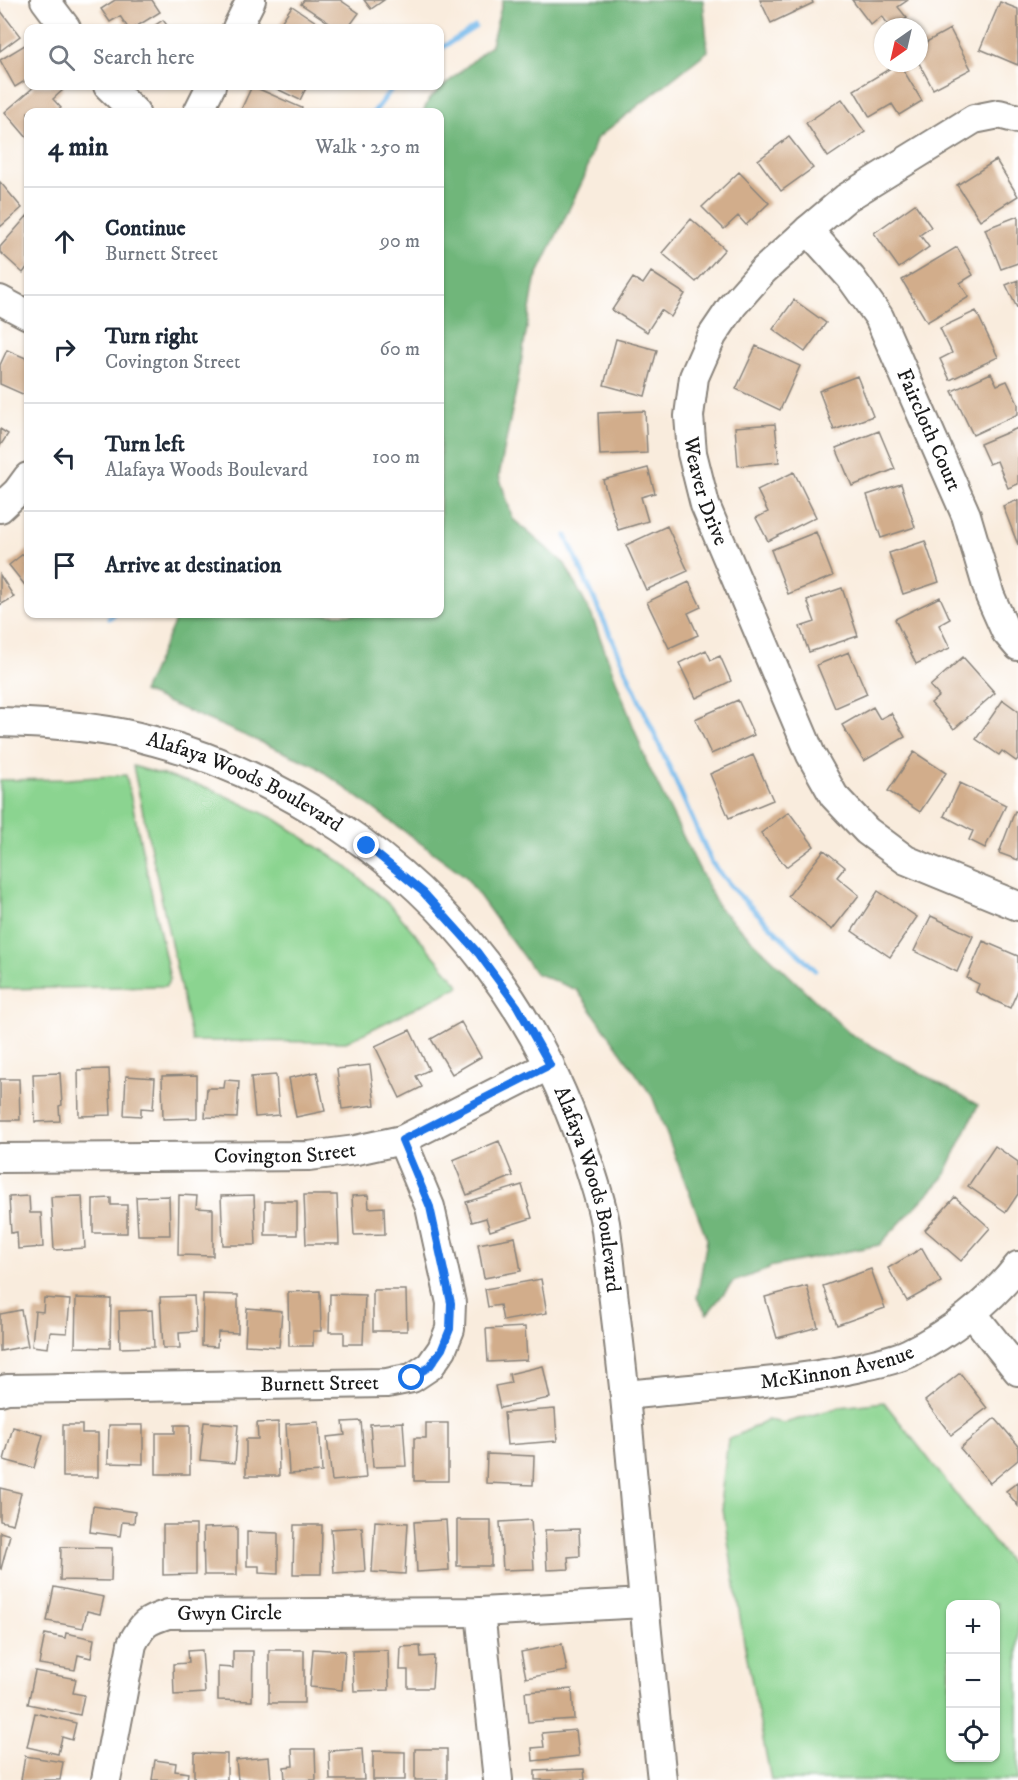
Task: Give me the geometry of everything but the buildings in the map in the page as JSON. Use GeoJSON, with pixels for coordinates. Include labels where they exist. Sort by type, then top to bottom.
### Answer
{"type":"FeatureCollection","features":[{"type":"Feature","properties":{"kind":"street"},"geometry":{"type":"LineString","coordinates":[[45,0],[63,24]]}},
{"type":"Feature","properties":{"kind":"street"},"geometry":{"type":"LineString","coordinates":[[239,24],[251,0]]}},
{"type":"Feature","properties":{"kind":"street"},"geometry":{"type":"LineString","coordinates":[[112,90],[131,108]]}},
{"type":"Feature","properties":{"kind":"street"},"geometry":{"type":"LineString","coordinates":[[200,108],[209,90]]}},
{"type":"Feature","properties":{"kind":"street","name":"Weaver Drive"},"geometry":{"type":"LineString","coordinates":[[1018,119],[999,114],[974,119],[846,198],[807,230],[763,271],[733,305],[712,336],[694,377],[689,416],[692,453],[705,505],[811,754],[834,796],[867,831],[906,860],[1018,906]]}},
{"type":"Feature","properties":{"kind":"street","name":"Faircloth Court"},"geometry":{"type":"LineString","coordinates":[[807,230],[851,278],[879,317],[966,515],[990,596],[1006,632],[1018,646]]}},
{"type":"Feature","properties":{"kind":"street"},"geometry":{"type":"LineString","coordinates":[[0,300],[24,313]]}},
{"type":"Feature","properties":{"kind":"street"},"geometry":{"type":"LineString","coordinates":[[0,508],[24,482]]}},
{"type":"Feature","properties":{"kind":"street","name":"Alafaya Woods Boulevard"},"geometry":{"type":"LineString","coordinates":[[0,722],[86,728],[154,741],[236,770],[305,804],[367,846],[423,892],[478,953],[517,1006],[550,1065],[573,1118],[591,1170],[604,1221],[626,1395],[662,1780]]}},
{"type":"Feature","properties":{"kind":"street","name":"Covington Street"},"geometry":{"type":"LineString","coordinates":[[0,1158],[309,1156],[356,1150],[402,1140],[550,1065]]}},
{"type":"Feature","properties":{"kind":"street","name":"Burnett Street"},"geometry":{"type":"LineString","coordinates":[[0,1390],[387,1383],[412,1378],[430,1366],[442,1349],[450,1329],[451,1303],[430,1207],[402,1140]]}},
{"type":"Feature","properties":{"kind":"street","name":"McKinnon Avenue"},"geometry":{"type":"LineString","coordinates":[[626,1395],[818,1376],[907,1354],[972,1313],[1018,1266]]}},
{"type":"Feature","properties":{"kind":"street"},"geometry":{"type":"LineString","coordinates":[[972,1313],[1018,1371]]}},
{"type":"Feature","properties":{"kind":"street","name":"Gwyn Circle"},"geometry":{"type":"LineString","coordinates":[[106,1780],[132,1644],[148,1621],[168,1614],[480,1612],[644,1603]]}},
{"type":"Feature","properties":{"kind":"street"},"geometry":{"type":"LineString","coordinates":[[480,1612],[498,1780]]}},
{"type":"Feature","properties":{"kind":"green space"},"geometry":{"type":"Polygon","coordinates":[[[503,0],[703,0],[708,51],[596,139],[584,178],[535,280],[499,476],[513,519],[565,564],[592,616],[647,763],[718,907],[849,1033],[978,1105],[943,1178],[879,1245],[769,1267],[769,1269],[733,1282],[707,1314],[697,1298],[707,1239],[652,1096],[577,990],[535,973],[465,876],[314,765],[143,692],[176,618],[444,618],[444,108],[425,108],[429,99],[439,90],[444,90],[444,86],[491,45],[503,0]]]}},
{"type":"Feature","properties":{"kind":"green space"},"geometry":{"type":"Polygon","coordinates":[[[133,766],[211,789],[275,819],[344,864],[393,908],[460,986],[346,1042],[192,1041],[133,766]]]}},
{"type":"Feature","properties":{"kind":"green space"},"geometry":{"type":"Polygon","coordinates":[[[126,775],[170,979],[166,986],[0,989],[0,780],[126,775]]]}},
{"type":"Feature","properties":{"kind":"green space"},"geometry":{"type":"Polygon","coordinates":[[[884,1402],[1018,1573],[1018,1780],[771,1780],[744,1642],[721,1496],[728,1440],[767,1420],[785,1423],[840,1407],[884,1402]]]}},
{"type":"Feature","properties":{"kind":"waterway"},"geometry":{"type":"LineString","coordinates":[[444,46],[475,27]]}},
{"type":"Feature","properties":{"kind":"waterway"},"geometry":{"type":"LineString","coordinates":[[377,108],[391,90]]}},
{"type":"Feature","properties":{"kind":"waterway"},"geometry":{"type":"LineString","coordinates":[[566,536],[712,863],[735,891],[815,970]]}},
{"type":"Feature","properties":{"kind":"route"},"geometry":{"type":"LineString","coordinates":[[367,846],[423,892],[478,953],[517,1006],[550,1065],[402,1140],[430,1207],[451,1303],[450,1329],[442,1349],[430,1366],[412,1378]]}}]}
